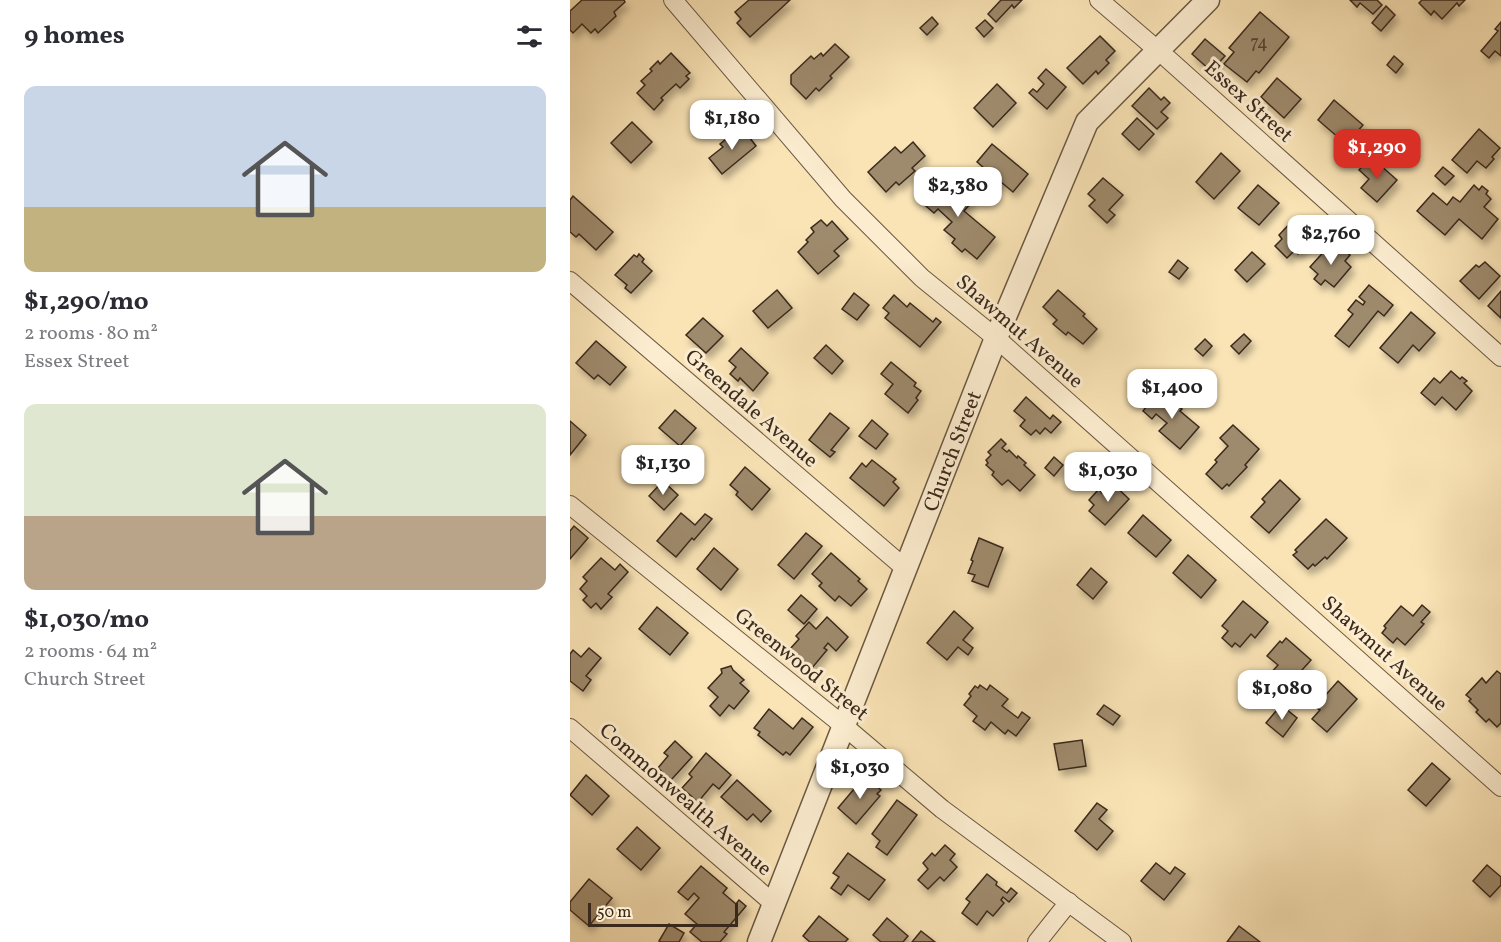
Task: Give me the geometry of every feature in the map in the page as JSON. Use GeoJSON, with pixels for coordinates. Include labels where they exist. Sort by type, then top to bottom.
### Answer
{"type":"FeatureCollection","features":[{"type":"Feature","properties":{"kind":"street","name":"Shawmut Avenue"},"geometry":{"type":"LineString","coordinates":[[673,0],[843,199],[922,278],[996,338],[1501,787]]}},
{"type":"Feature","properties":{"kind":"street","name":"Essex Street"},"geometry":{"type":"LineString","coordinates":[[1099,0],[1501,357]]}},
{"type":"Feature","properties":{"kind":"street","name":"Church Street"},"geometry":{"type":"LineString","coordinates":[[759,942],[996,338],[1087,122],[1208,0]]}},
{"type":"Feature","properties":{"kind":"street","name":"Greendale Avenue"},"geometry":{"type":"LineString","coordinates":[[570,281],[906,569]]}},
{"type":"Feature","properties":{"kind":"street","name":"Greenwood Street"},"geometry":{"type":"LineString","coordinates":[[570,505],[942,808],[1122,942]]}},
{"type":"Feature","properties":{"kind":"street","name":"Commonwealth Avenue"},"geometry":{"type":"LineString","coordinates":[[570,728],[773,903]]}},
{"type":"Feature","properties":{"kind":"street"},"geometry":{"type":"LineString","coordinates":[[1037,942],[1068,902]]}},
{"type":"Feature","properties":{"kind":"building"},"geometry":{"type":"Polygon","coordinates":[[[582,0],[624,0],[625,2],[614,12],[616,16],[598,33],[595,29],[591,33],[582,24],[573,33],[570,30],[570,11],[582,0]]]}},
{"type":"Feature","properties":{"kind":"building"},"geometry":{"type":"Polygon","coordinates":[[[749,0],[790,0],[750,37],[737,23],[741,19],[735,12],[749,0]]]}},
{"type":"Feature","properties":{"kind":"building"},"geometry":{"type":"Polygon","coordinates":[[[1001,0],[1022,0],[1014,8],[1012,5],[996,22],[988,14],[1001,0]]]}},
{"type":"Feature","properties":{"kind":"building"},"geometry":{"type":"Polygon","coordinates":[[[1350,0],[1377,0],[1382,5],[1373,14],[1360,3],[1357,7],[1350,0]]]}},
{"type":"Feature","properties":{"kind":"building"},"geometry":{"type":"Polygon","coordinates":[[[1422,0],[1465,0],[1459,6],[1457,3],[1442,19],[1434,11],[1431,15],[1419,3],[1422,0]]]}},
{"type":"Feature","properties":{"kind":"building"},"geometry":{"type":"Polygon","coordinates":[[[1386,6],[1395,15],[1381,31],[1372,23],[1386,6]]]}},
{"type":"Feature","properties":{"kind":"building"},"geometry":{"type":"Polygon","coordinates":[[[1260,12],[1289,37],[1259,73],[1256,71],[1247,82],[1224,64],[1234,52],[1229,48],[1260,12]]]}},
{"type":"Feature","properties":{"kind":"building"},"geometry":{"type":"Polygon","coordinates":[[[932,17],[938,24],[927,35],[920,28],[932,17]]]}},
{"type":"Feature","properties":{"kind":"building"},"geometry":{"type":"Polygon","coordinates":[[[985,20],[993,28],[984,37],[976,28],[985,20]]]}},
{"type":"Feature","properties":{"kind":"building"},"geometry":{"type":"Polygon","coordinates":[[[1501,22],[1501,56],[1495,51],[1489,58],[1481,51],[1498,31],[1495,29],[1501,22]]]}},
{"type":"Feature","properties":{"kind":"building"},"geometry":{"type":"Polygon","coordinates":[[[1100,36],[1115,51],[1106,60],[1109,63],[1098,74],[1096,71],[1083,84],[1067,68],[1100,36]]]}},
{"type":"Feature","properties":{"kind":"building"},"geometry":{"type":"Polygon","coordinates":[[[1205,39],[1225,56],[1211,71],[1192,54],[1205,39]]]}},
{"type":"Feature","properties":{"kind":"building"},"geometry":{"type":"Polygon","coordinates":[[[835,44],[849,57],[819,91],[816,88],[806,99],[791,84],[791,75],[811,56],[814,59],[821,53],[823,56],[835,44]]]}},
{"type":"Feature","properties":{"kind":"building"},"geometry":{"type":"Polygon","coordinates":[[[671,53],[690,73],[686,76],[689,79],[680,88],[676,84],[661,98],[663,100],[654,110],[637,93],[645,85],[641,81],[652,71],[650,69],[658,61],[660,64],[671,53]]]}},
{"type":"Feature","properties":{"kind":"building"},"geometry":{"type":"Polygon","coordinates":[[[1394,56],[1403,64],[1396,73],[1387,65],[1394,56]]]}},
{"type":"Feature","properties":{"kind":"building"},"geometry":{"type":"Polygon","coordinates":[[[1046,69],[1066,87],[1047,109],[1029,93],[1033,89],[1037,92],[1044,84],[1038,78],[1046,69]]]}},
{"type":"Feature","properties":{"kind":"building"},"geometry":{"type":"Polygon","coordinates":[[[1277,78],[1301,99],[1284,118],[1261,97],[1277,78]]]}},
{"type":"Feature","properties":{"kind":"building"},"geometry":{"type":"Polygon","coordinates":[[[997,84],[1016,103],[993,127],[974,108],[997,84]]]}},
{"type":"Feature","properties":{"kind":"building"},"geometry":{"type":"Polygon","coordinates":[[[1149,88],[1161,100],[1164,97],[1170,103],[1161,112],[1168,118],[1157,129],[1132,106],[1149,88]]]}},
{"type":"Feature","properties":{"kind":"building"},"geometry":{"type":"Polygon","coordinates":[[[1334,100],[1363,125],[1346,144],[1318,120],[1334,100]]]}},
{"type":"Feature","properties":{"kind":"building"},"geometry":{"type":"Polygon","coordinates":[[[1137,118],[1154,134],[1139,150],[1122,134],[1137,118]]]}},
{"type":"Feature","properties":{"kind":"building"},"geometry":{"type":"Polygon","coordinates":[[[632,122],[652,142],[631,163],[611,143],[632,122]]]}},
{"type":"Feature","properties":{"kind":"building"},"geometry":{"type":"Polygon","coordinates":[[[743,129],[756,146],[722,174],[709,158],[723,147],[720,144],[743,129]]]}},
{"type":"Feature","properties":{"kind":"building"},"geometry":{"type":"Polygon","coordinates":[[[1479,129],[1500,148],[1486,168],[1477,161],[1467,173],[1452,160],[1479,129]]]}},
{"type":"Feature","properties":{"kind":"building"},"geometry":{"type":"Polygon","coordinates":[[[913,142],[925,156],[912,168],[915,171],[899,185],[896,182],[886,192],[868,172],[895,147],[901,153],[913,142]]]}},
{"type":"Feature","properties":{"kind":"building"},"geometry":{"type":"Polygon","coordinates":[[[992,144],[1028,174],[1013,192],[1001,182],[999,185],[989,176],[991,174],[977,162],[992,144]]]}},
{"type":"Feature","properties":{"kind":"building"},"geometry":{"type":"Polygon","coordinates":[[[1221,153],[1240,171],[1214,199],[1196,182],[1221,153]]]}},
{"type":"Feature","properties":{"kind":"building"},"geometry":{"type":"Polygon","coordinates":[[[1371,157],[1397,180],[1377,202],[1361,188],[1369,179],[1359,170],[1371,157]]]}},
{"type":"Feature","properties":{"kind":"building"},"geometry":{"type":"Polygon","coordinates":[[[1443,167],[1454,176],[1445,185],[1435,176],[1443,167]]]}},
{"type":"Feature","properties":{"kind":"building"},"geometry":{"type":"Polygon","coordinates":[[[941,177],[972,202],[964,211],[995,237],[977,259],[965,249],[962,252],[952,243],[955,239],[944,230],[952,222],[938,209],[934,213],[920,201],[941,177]]]}},
{"type":"Feature","properties":{"kind":"building"},"geometry":{"type":"Polygon","coordinates":[[[1103,178],[1123,195],[1109,210],[1115,215],[1107,223],[1089,206],[1095,200],[1088,194],[1103,178]]]}},
{"type":"Feature","properties":{"kind":"building"},"geometry":{"type":"Polygon","coordinates":[[[1258,185],[1279,203],[1259,225],[1238,208],[1258,185]]]}},
{"type":"Feature","properties":{"kind":"building"},"geometry":{"type":"Polygon","coordinates":[[[1474,185],[1479,190],[1482,186],[1488,191],[1486,194],[1491,199],[1484,207],[1498,219],[1482,239],[1459,219],[1445,235],[1417,211],[1433,193],[1447,205],[1453,197],[1460,202],[1474,185]]]}},
{"type":"Feature","properties":{"kind":"building"},"geometry":{"type":"Polygon","coordinates":[[[573,196],[613,232],[596,250],[579,234],[576,237],[570,232],[570,200],[573,196]]]}},
{"type":"Feature","properties":{"kind":"building"},"geometry":{"type":"Polygon","coordinates":[[[1294,219],[1299,223],[1303,220],[1312,228],[1309,231],[1314,236],[1298,254],[1294,251],[1287,258],[1275,246],[1282,239],[1279,235],[1294,219]]]}},
{"type":"Feature","properties":{"kind":"building"},"geometry":{"type":"Polygon","coordinates":[[[821,220],[827,226],[832,221],[848,239],[834,251],[839,256],[818,274],[798,252],[814,232],[811,228],[821,220]]]}},
{"type":"Feature","properties":{"kind":"building"},"geometry":{"type":"Polygon","coordinates":[[[1328,247],[1336,253],[1341,247],[1350,255],[1345,261],[1351,267],[1334,287],[1325,280],[1321,285],[1314,279],[1318,274],[1310,267],[1328,247]]]}},
{"type":"Feature","properties":{"kind":"building"},"geometry":{"type":"Polygon","coordinates":[[[1252,252],[1265,264],[1247,282],[1235,270],[1252,252]]]}},
{"type":"Feature","properties":{"kind":"building"},"geometry":{"type":"Polygon","coordinates":[[[639,254],[644,259],[642,262],[652,271],[631,293],[625,288],[627,285],[615,275],[634,255],[637,257],[639,254]]]}},
{"type":"Feature","properties":{"kind":"building"},"geometry":{"type":"Polygon","coordinates":[[[1178,260],[1188,268],[1179,279],[1169,272],[1178,260]]]}},
{"type":"Feature","properties":{"kind":"building"},"geometry":{"type":"Polygon","coordinates":[[[1485,262],[1500,276],[1479,299],[1460,281],[1476,265],[1479,267],[1485,262]]]}},
{"type":"Feature","properties":{"kind":"building"},"geometry":{"type":"Polygon","coordinates":[[[1369,285],[1393,305],[1384,316],[1378,311],[1349,347],[1335,336],[1353,314],[1348,310],[1356,300],[1363,305],[1365,302],[1359,297],[1369,285]]]}},
{"type":"Feature","properties":{"kind":"building"},"geometry":{"type":"Polygon","coordinates":[[[777,290],[792,308],[768,328],[753,311],[777,290]]]}},
{"type":"Feature","properties":{"kind":"building"},"geometry":{"type":"Polygon","coordinates":[[[1058,290],[1085,314],[1083,316],[1097,329],[1083,344],[1068,332],[1066,335],[1053,324],[1057,320],[1043,307],[1058,290]]]}},
{"type":"Feature","properties":{"kind":"building"},"geometry":{"type":"Polygon","coordinates":[[[1501,291],[1501,318],[1488,306],[1501,291]]]}},
{"type":"Feature","properties":{"kind":"building"},"geometry":{"type":"Polygon","coordinates":[[[854,293],[869,305],[857,320],[842,309],[854,293]]]}},
{"type":"Feature","properties":{"kind":"building"},"geometry":{"type":"Polygon","coordinates":[[[894,295],[907,307],[910,303],[933,322],[936,318],[941,322],[920,347],[885,318],[889,313],[883,308],[894,295]]]}},
{"type":"Feature","properties":{"kind":"building"},"geometry":{"type":"Polygon","coordinates":[[[1411,312],[1435,333],[1419,351],[1413,345],[1398,363],[1380,348],[1411,312]]]}},
{"type":"Feature","properties":{"kind":"building"},"geometry":{"type":"Polygon","coordinates":[[[703,318],[723,336],[706,353],[686,335],[703,318]]]}},
{"type":"Feature","properties":{"kind":"building"},"geometry":{"type":"Polygon","coordinates":[[[1244,334],[1251,341],[1239,354],[1231,346],[1244,334]]]}},
{"type":"Feature","properties":{"kind":"building"},"geometry":{"type":"Polygon","coordinates":[[[1205,339],[1212,346],[1203,356],[1195,349],[1205,339]]]}},
{"type":"Feature","properties":{"kind":"building"},"geometry":{"type":"Polygon","coordinates":[[[596,341],[626,367],[610,385],[598,375],[594,379],[576,363],[596,341]]]}},
{"type":"Feature","properties":{"kind":"building"},"geometry":{"type":"Polygon","coordinates":[[[826,345],[843,361],[832,374],[814,358],[826,345]]]}},
{"type":"Feature","properties":{"kind":"building"},"geometry":{"type":"Polygon","coordinates":[[[741,348],[768,373],[753,391],[740,378],[738,381],[730,374],[736,367],[729,361],[741,348]]]}},
{"type":"Feature","properties":{"kind":"building"},"geometry":{"type":"Polygon","coordinates":[[[891,362],[916,383],[914,386],[921,391],[916,398],[918,400],[908,413],[885,394],[893,384],[881,374],[891,362]]]}},
{"type":"Feature","properties":{"kind":"building"},"geometry":{"type":"Polygon","coordinates":[[[1451,371],[1460,379],[1462,377],[1467,381],[1464,383],[1472,391],[1456,410],[1442,397],[1435,405],[1421,393],[1434,378],[1440,383],[1451,371]]]}},
{"type":"Feature","properties":{"kind":"building"},"geometry":{"type":"Polygon","coordinates":[[[1158,392],[1170,403],[1172,400],[1182,409],[1180,411],[1199,427],[1180,449],[1159,431],[1167,423],[1156,414],[1152,419],[1143,411],[1158,392]]]}},
{"type":"Feature","properties":{"kind":"building"},"geometry":{"type":"Polygon","coordinates":[[[1026,397],[1050,419],[1053,415],[1061,422],[1051,433],[1045,428],[1040,434],[1036,430],[1031,435],[1020,426],[1025,420],[1014,411],[1026,397]]]}},
{"type":"Feature","properties":{"kind":"building"},"geometry":{"type":"Polygon","coordinates":[[[675,410],[696,428],[680,446],[659,428],[675,410]]]}},
{"type":"Feature","properties":{"kind":"building"},"geometry":{"type":"Polygon","coordinates":[[[830,413],[849,428],[831,450],[835,452],[830,457],[809,440],[830,413]]]}},
{"type":"Feature","properties":{"kind":"building"},"geometry":{"type":"Polygon","coordinates":[[[872,420],[888,434],[876,449],[859,436],[872,420]]]}},
{"type":"Feature","properties":{"kind":"building"},"geometry":{"type":"Polygon","coordinates":[[[570,421],[586,435],[570,455],[570,421]]]}},
{"type":"Feature","properties":{"kind":"building"},"geometry":{"type":"Polygon","coordinates":[[[1233,425],[1259,449],[1245,465],[1247,467],[1229,486],[1227,484],[1222,489],[1206,474],[1228,446],[1220,438],[1233,425]]]}},
{"type":"Feature","properties":{"kind":"building"},"geometry":{"type":"Polygon","coordinates":[[[1001,439],[1006,444],[1002,448],[1007,452],[1009,450],[1017,458],[1018,456],[1035,475],[1020,491],[1008,480],[1002,485],[992,475],[994,472],[986,465],[988,463],[986,460],[991,455],[988,452],[1001,439]]]}},
{"type":"Feature","properties":{"kind":"building"},"geometry":{"type":"Polygon","coordinates":[[[1054,457],[1063,465],[1054,476],[1045,468],[1054,457]]]}},
{"type":"Feature","properties":{"kind":"building"},"geometry":{"type":"Polygon","coordinates":[[[872,460],[896,479],[893,482],[899,488],[884,506],[850,478],[862,463],[866,467],[872,460]]]}},
{"type":"Feature","properties":{"kind":"building"},"geometry":{"type":"Polygon","coordinates":[[[745,467],[770,489],[752,510],[736,495],[738,492],[730,485],[745,467]]]}},
{"type":"Feature","properties":{"kind":"building"},"geometry":{"type":"Polygon","coordinates":[[[1280,480],[1300,499],[1269,533],[1251,517],[1265,502],[1262,499],[1280,480]]]}},
{"type":"Feature","properties":{"kind":"building"},"geometry":{"type":"Polygon","coordinates":[[[663,481],[678,495],[664,510],[649,496],[663,481]]]}},
{"type":"Feature","properties":{"kind":"building"},"geometry":{"type":"Polygon","coordinates":[[[1112,483],[1129,499],[1105,525],[1089,511],[1094,505],[1089,500],[1099,489],[1102,493],[1112,483]]]}},
{"type":"Feature","properties":{"kind":"building"},"geometry":{"type":"Polygon","coordinates":[[[681,513],[695,525],[705,514],[712,519],[676,557],[657,541],[681,513]]]}},
{"type":"Feature","properties":{"kind":"building"},"geometry":{"type":"Polygon","coordinates":[[[1143,515],[1171,540],[1156,557],[1128,533],[1143,515]]]}},
{"type":"Feature","properties":{"kind":"building"},"geometry":{"type":"Polygon","coordinates":[[[1326,519],[1347,538],[1327,559],[1325,557],[1308,569],[1293,555],[1297,552],[1295,550],[1326,519]]]}},
{"type":"Feature","properties":{"kind":"building"},"geometry":{"type":"Polygon","coordinates":[[[574,526],[588,538],[570,559],[570,531],[574,526]]]}},
{"type":"Feature","properties":{"kind":"building"},"geometry":{"type":"Polygon","coordinates":[[[806,533],[822,546],[794,579],[778,565],[806,533]]]}},
{"type":"Feature","properties":{"kind":"building"},"geometry":{"type":"Polygon","coordinates":[[[979,538],[1003,548],[988,587],[972,581],[975,575],[968,573],[979,538]]]}},
{"type":"Feature","properties":{"kind":"building"},"geometry":{"type":"Polygon","coordinates":[[[714,548],[738,569],[721,590],[697,569],[714,548]]]}},
{"type":"Feature","properties":{"kind":"building"},"geometry":{"type":"Polygon","coordinates":[[[831,553],[860,579],[858,581],[867,589],[851,606],[839,596],[835,601],[819,586],[822,583],[812,574],[831,553]]]}},
{"type":"Feature","properties":{"kind":"building"},"geometry":{"type":"Polygon","coordinates":[[[1188,555],[1216,580],[1201,598],[1173,573],[1188,555]]]}},
{"type":"Feature","properties":{"kind":"building"},"geometry":{"type":"Polygon","coordinates":[[[601,558],[615,570],[620,564],[628,572],[608,594],[612,597],[601,609],[596,603],[591,608],[583,600],[587,596],[580,589],[587,581],[583,577],[601,558]]]}},
{"type":"Feature","properties":{"kind":"building"},"geometry":{"type":"Polygon","coordinates":[[[1091,568],[1107,582],[1093,599],[1077,585],[1091,568]]]}},
{"type":"Feature","properties":{"kind":"building"},"geometry":{"type":"Polygon","coordinates":[[[801,595],[817,609],[804,624],[788,610],[801,595]]]}},
{"type":"Feature","properties":{"kind":"building"},"geometry":{"type":"Polygon","coordinates":[[[1243,601],[1268,622],[1255,638],[1251,634],[1240,647],[1235,643],[1232,647],[1222,638],[1228,631],[1222,626],[1243,601]]]}},
{"type":"Feature","properties":{"kind":"building"},"geometry":{"type":"Polygon","coordinates":[[[1422,605],[1430,612],[1421,622],[1424,624],[1405,645],[1397,638],[1393,643],[1382,633],[1386,628],[1384,626],[1401,606],[1413,616],[1422,605]]]}},
{"type":"Feature","properties":{"kind":"building"},"geometry":{"type":"Polygon","coordinates":[[[657,607],[688,633],[670,655],[639,629],[657,607]]]}},
{"type":"Feature","properties":{"kind":"building"},"geometry":{"type":"Polygon","coordinates":[[[954,611],[973,628],[963,640],[973,648],[968,655],[958,647],[947,660],[927,643],[954,611]]]}},
{"type":"Feature","properties":{"kind":"building"},"geometry":{"type":"Polygon","coordinates":[[[827,617],[848,637],[836,651],[828,643],[824,648],[827,650],[812,668],[790,649],[799,639],[796,636],[809,622],[816,629],[827,617]]]}},
{"type":"Feature","properties":{"kind":"building"},"geometry":{"type":"Polygon","coordinates":[[[1286,638],[1311,660],[1293,680],[1291,678],[1285,685],[1271,673],[1278,665],[1267,656],[1280,641],[1282,643],[1286,638]]]}},
{"type":"Feature","properties":{"kind":"building"},"geometry":{"type":"Polygon","coordinates":[[[589,648],[601,658],[586,676],[591,680],[583,691],[570,681],[570,654],[573,650],[581,657],[589,648]]]}},
{"type":"Feature","properties":{"kind":"building"},"geometry":{"type":"Polygon","coordinates":[[[731,666],[744,680],[740,683],[749,691],[734,709],[729,705],[720,716],[710,706],[718,697],[708,688],[722,673],[721,669],[731,666]]]}},
{"type":"Feature","properties":{"kind":"building"},"geometry":{"type":"Polygon","coordinates":[[[1497,671],[1501,674],[1501,723],[1497,727],[1489,719],[1486,722],[1476,712],[1478,710],[1466,695],[1482,678],[1486,683],[1497,671]]]}},
{"type":"Feature","properties":{"kind":"building"},"geometry":{"type":"Polygon","coordinates":[[[1338,681],[1357,699],[1327,732],[1312,719],[1320,710],[1315,707],[1338,681]]]}},
{"type":"Feature","properties":{"kind":"building"},"geometry":{"type":"Polygon","coordinates":[[[980,685],[987,690],[990,685],[1008,699],[1002,706],[1018,718],[1022,712],[1030,718],[1016,736],[1008,730],[1005,734],[991,722],[985,730],[973,721],[977,716],[964,705],[975,686],[978,688],[980,685]]]}},
{"type":"Feature","properties":{"kind":"building"},"geometry":{"type":"Polygon","coordinates":[[[1104,705],[1120,716],[1113,725],[1097,714],[1104,705]]]}},
{"type":"Feature","properties":{"kind":"building"},"geometry":{"type":"Polygon","coordinates":[[[1281,705],[1297,718],[1283,737],[1266,723],[1281,705]]]}},
{"type":"Feature","properties":{"kind":"building"},"geometry":{"type":"Polygon","coordinates":[[[769,709],[793,729],[802,718],[813,727],[790,755],[786,752],[783,755],[758,735],[760,732],[754,728],[769,709]]]}},
{"type":"Feature","properties":{"kind":"building"},"geometry":{"type":"Polygon","coordinates":[[[1082,740],[1086,766],[1059,770],[1054,744],[1082,740]]]}},
{"type":"Feature","properties":{"kind":"building"},"geometry":{"type":"Polygon","coordinates":[[[675,741],[692,757],[671,780],[658,768],[668,756],[664,753],[675,741]]]}},
{"type":"Feature","properties":{"kind":"building"},"geometry":{"type":"Polygon","coordinates":[[[706,753],[731,775],[719,789],[713,784],[698,802],[682,788],[692,777],[689,774],[706,753]]]}},
{"type":"Feature","properties":{"kind":"building"},"geometry":{"type":"Polygon","coordinates":[[[1432,763],[1450,779],[1426,806],[1408,790],[1432,763]]]}},
{"type":"Feature","properties":{"kind":"building"},"geometry":{"type":"Polygon","coordinates":[[[586,775],[609,796],[592,815],[570,795],[586,775]]]}},
{"type":"Feature","properties":{"kind":"building"},"geometry":{"type":"Polygon","coordinates":[[[865,776],[881,790],[877,794],[880,796],[856,824],[838,808],[865,776]]]}},
{"type":"Feature","properties":{"kind":"building"},"geometry":{"type":"Polygon","coordinates":[[[737,780],[771,811],[761,822],[753,814],[747,820],[721,797],[737,780]]]}},
{"type":"Feature","properties":{"kind":"building"},"geometry":{"type":"Polygon","coordinates":[[[897,800],[917,815],[887,855],[876,847],[880,841],[872,834],[897,800]]]}},
{"type":"Feature","properties":{"kind":"building"},"geometry":{"type":"Polygon","coordinates":[[[1097,803],[1107,810],[1099,819],[1113,831],[1097,850],[1075,831],[1097,803]]]}},
{"type":"Feature","properties":{"kind":"building"},"geometry":{"type":"Polygon","coordinates":[[[637,827],[660,848],[641,870],[617,849],[637,827]]]}},
{"type":"Feature","properties":{"kind":"building"},"geometry":{"type":"Polygon","coordinates":[[[945,845],[955,854],[950,860],[957,867],[944,881],[940,877],[928,889],[918,880],[928,869],[923,863],[932,853],[935,856],[945,845]]]}},
{"type":"Feature","properties":{"kind":"building"},"geometry":{"type":"Polygon","coordinates":[[[848,853],[885,880],[869,900],[848,885],[841,895],[831,888],[839,877],[833,873],[848,853]]]}},
{"type":"Feature","properties":{"kind":"building"},"geometry":{"type":"Polygon","coordinates":[[[1156,863],[1170,874],[1175,867],[1185,874],[1164,900],[1141,881],[1156,863]]]}},
{"type":"Feature","properties":{"kind":"building"},"geometry":{"type":"Polygon","coordinates":[[[1487,865],[1501,877],[1501,885],[1490,897],[1473,881],[1487,865]]]}},
{"type":"Feature","properties":{"kind":"building"},"geometry":{"type":"Polygon","coordinates":[[[701,866],[727,888],[723,893],[736,904],[739,900],[746,906],[724,932],[727,934],[720,942],[702,942],[690,932],[697,924],[685,914],[699,898],[694,893],[688,900],[678,892],[701,866]]]}},
{"type":"Feature","properties":{"kind":"building"},"geometry":{"type":"Polygon","coordinates":[[[987,874],[1007,893],[1011,888],[1017,893],[1009,902],[1003,897],[1001,900],[1004,903],[993,916],[987,911],[977,925],[962,913],[970,902],[966,899],[987,874]]]}},
{"type":"Feature","properties":{"kind":"building"},"geometry":{"type":"Polygon","coordinates":[[[589,879],[612,898],[589,926],[570,910],[570,902],[589,879]]]}},
{"type":"Feature","properties":{"kind":"building"},"geometry":{"type":"Polygon","coordinates":[[[819,916],[848,939],[845,942],[810,942],[803,936],[819,916]]]}},
{"type":"Feature","properties":{"kind":"building"},"geometry":{"type":"Polygon","coordinates":[[[887,918],[908,936],[903,942],[881,942],[873,935],[887,918]]]}},
{"type":"Feature","properties":{"kind":"building"},"geometry":{"type":"Polygon","coordinates":[[[669,924],[684,933],[679,942],[659,941],[669,924]]]}},
{"type":"Feature","properties":{"kind":"building"},"geometry":{"type":"Polygon","coordinates":[[[1239,926],[1260,942],[1227,942],[1239,926]]]}},
{"type":"Feature","properties":{"kind":"building"},"geometry":{"type":"Polygon","coordinates":[[[921,931],[935,942],[912,942],[921,931]]]}}]}
